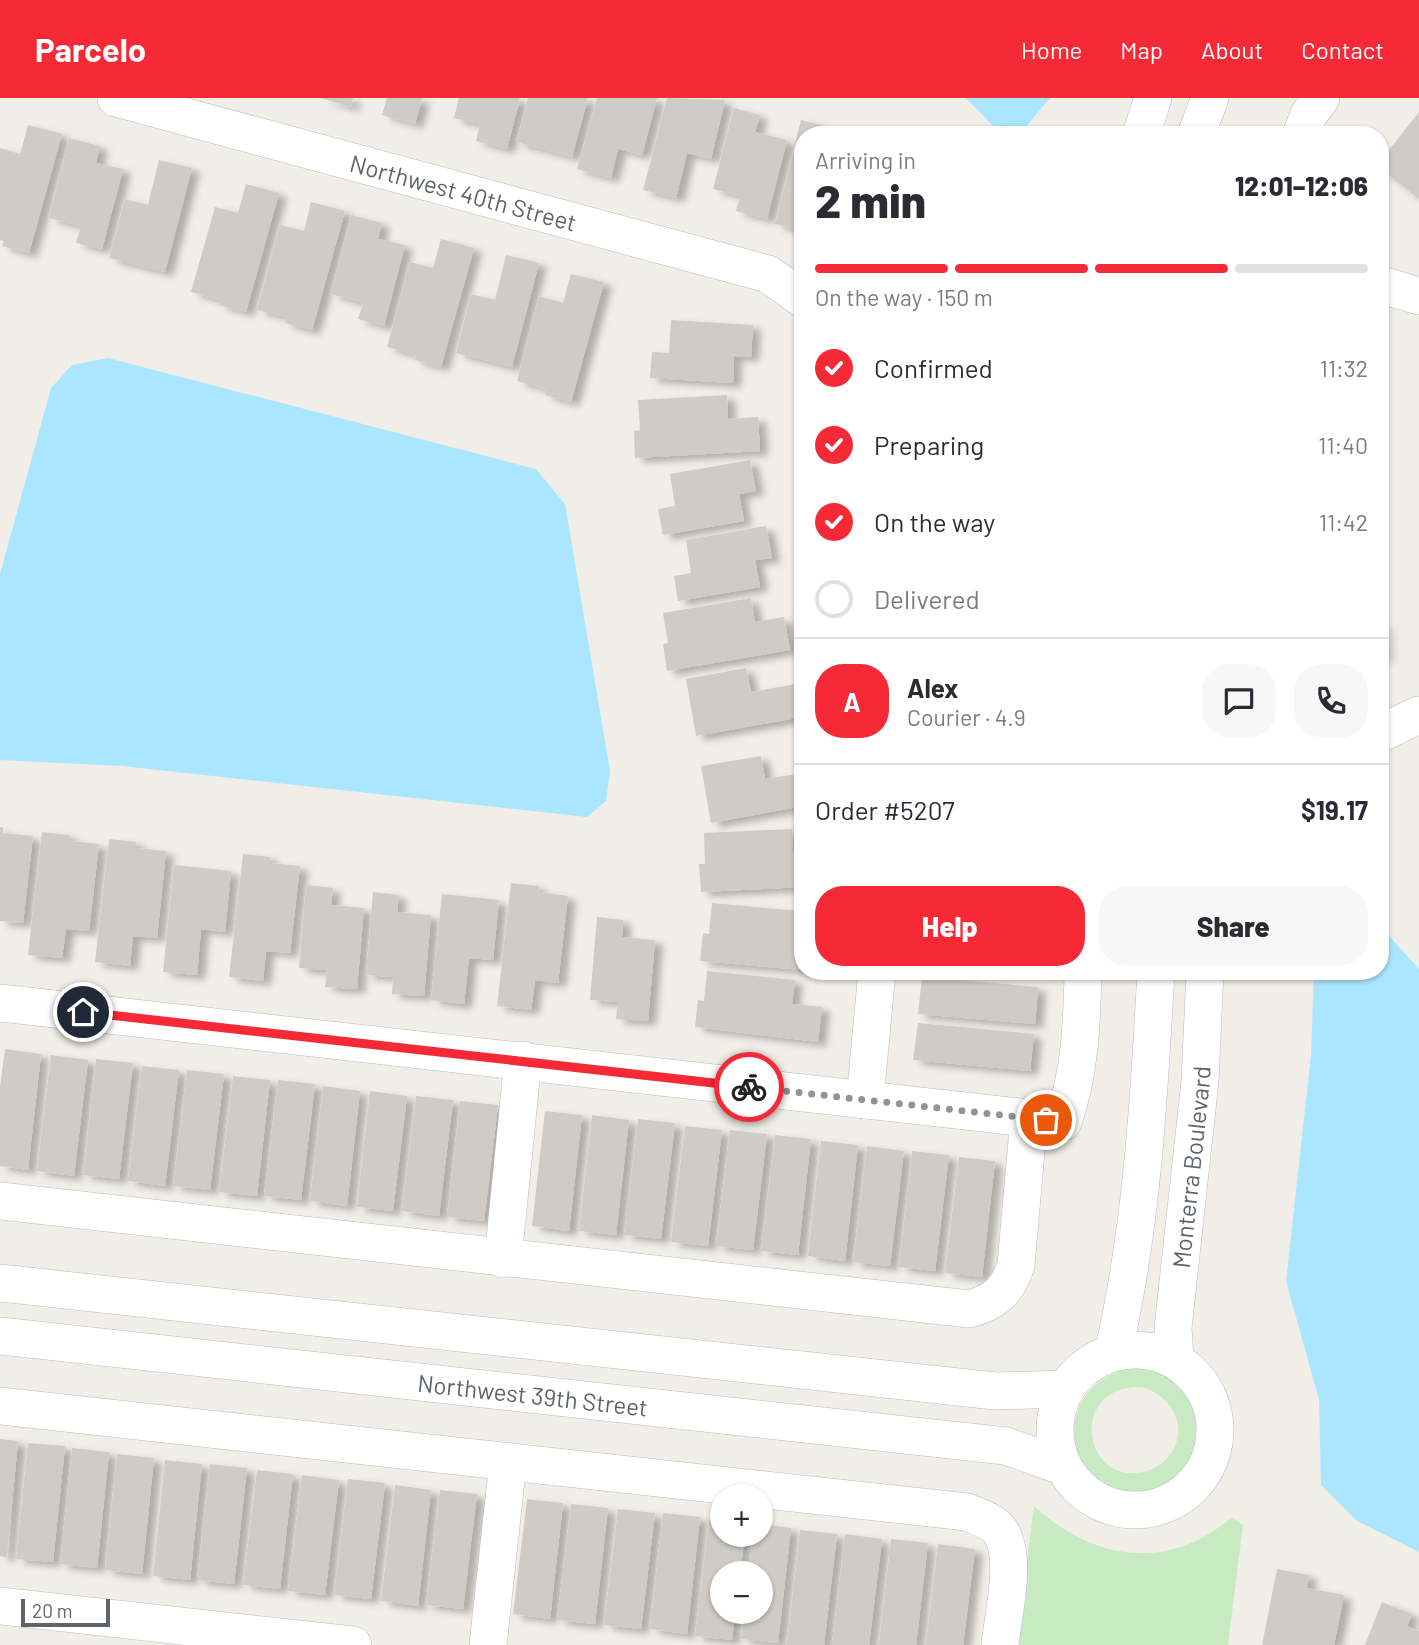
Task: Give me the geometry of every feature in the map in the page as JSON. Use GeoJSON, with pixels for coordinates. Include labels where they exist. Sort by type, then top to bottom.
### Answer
{"type":"FeatureCollection","features":[{"type":"Feature","properties":{"kind":"street","name":"Northwest 40th Street"},"geometry":{"type":"LineString","coordinates":[[116,98],[768,274],[794,293]]}},
{"type":"Feature","properties":{"kind":"street"},"geometry":{"type":"LineString","coordinates":[[1144,126],[1153,98]]}},
{"type":"Feature","properties":{"kind":"street"},"geometry":{"type":"LineString","coordinates":[[1304,126],[1309,114],[1321,98]]}},
{"type":"Feature","properties":{"kind":"street"},"geometry":{"type":"LineString","coordinates":[[1389,287],[1419,296]]}},
{"type":"Feature","properties":{"kind":"street"},"geometry":{"type":"LineString","coordinates":[[1389,729],[1419,715]]}},
{"type":"Feature","properties":{"kind":"street"},"geometry":{"type":"LineString","coordinates":[[865,1100],[876,980]]}},
{"type":"Feature","properties":{"kind":"street"},"geometry":{"type":"LineString","coordinates":[[0,1201],[968,1309],[1000,1296],[1011,1281],[1046,1120],[1074,1090],[1082,1039],[1083,980]]}},
{"type":"Feature","properties":{"kind":"street","name":"Monterra Boulevard"},"geometry":{"type":"LineString","coordinates":[[1113,1353],[1127,1292],[1150,1087],[1156,980]]}},
{"type":"Feature","properties":{"kind":"street","name":"Monterra Boulevard"},"geometry":{"type":"LineString","coordinates":[[1175,1360],[1173,1328],[1200,1081],[1205,980]]}},
{"type":"Feature","properties":{"kind":"street"},"geometry":{"type":"LineString","coordinates":[[0,1003],[1046,1120]]}},
{"type":"Feature","properties":{"kind":"street"},"geometry":{"type":"LineString","coordinates":[[503,1259],[523,1060]]}},
{"type":"Feature","properties":{"kind":"street"},"geometry":{"type":"LineString","coordinates":[[0,1283],[995,1391],[1066,1389]]}},
{"type":"Feature","properties":{"kind":"street","name":"Northwest 39th Street"},"geometry":{"type":"LineString","coordinates":[[0,1336],[1006,1446],[1062,1466]]}},
{"type":"Feature","properties":{"kind":"street"},"geometry":{"type":"LineString","coordinates":[[1134,1350],[1155,1352],[1175,1360],[1196,1377],[1211,1401],[1216,1427],[1213,1455],[1200,1479],[1190,1489],[1180,1498],[1155,1509],[1127,1511],[1100,1504],[1078,1488],[1062,1466],[1055,1440],[1056,1413],[1066,1389],[1078,1373],[1113,1353],[1134,1350]]}},
{"type":"Feature","properties":{"kind":"street"},"geometry":{"type":"LineString","coordinates":[[0,1406],[967,1512],[990,1522],[1000,1531],[1006,1545],[1009,1563],[1000,1645]]}},
{"type":"Feature","properties":{"kind":"street"},"geometry":{"type":"LineString","coordinates":[[488,1645],[508,1462]]}},
{"type":"Feature","properties":{"kind":"street"},"geometry":{"type":"LineString","coordinates":[[0,1606],[89,1630],[353,1645]]}},
{"type":"Feature","properties":{"kind":"green space"},"geometry":{"type":"Polygon","coordinates":[[[1133,1368],[1161,1373],[1181,1387],[1194,1407],[1199,1429],[1196,1452],[1185,1472],[1166,1486],[1140,1493],[1113,1490],[1093,1478],[1080,1459],[1075,1438],[1077,1415],[1087,1394],[1106,1378],[1133,1368]],[[1142,1387],[1118,1390],[1102,1401],[1094,1416],[1092,1433],[1096,1450],[1107,1464],[1122,1472],[1143,1472],[1157,1467],[1171,1454],[1177,1440],[1177,1420],[1173,1411],[1168,1403],[1142,1387]]]}},
{"type":"Feature","properties":{"kind":"green space"},"geometry":{"type":"Polygon","coordinates":[[[1034,1506],[1081,1538],[1106,1548],[1131,1553],[1157,1552],[1182,1546],[1208,1535],[1232,1517],[1243,1525],[1228,1645],[1016,1645],[1034,1506]]]}},
{"type":"Feature","properties":{"kind":"water"},"geometry":{"type":"Polygon","coordinates":[[[966,98],[1050,98],[1027,126],[993,126],[966,98]]]}},
{"type":"Feature","properties":{"kind":"water"},"geometry":{"type":"Polygon","coordinates":[[[108,358],[536,469],[565,504],[610,771],[606,801],[587,817],[122,766],[0,760],[0,574],[51,388],[72,365],[108,358]]]}},
{"type":"Feature","properties":{"kind":"water"},"geometry":{"type":"Polygon","coordinates":[[[1389,936],[1419,969],[1419,1552],[1357,1521],[1321,1485],[1319,1400],[1286,1281],[1311,1055],[1314,980],[1389,980],[1389,936]]]}},
{"type":"Feature","properties":{"kind":"building"},"geometry":{"type":"Polygon","coordinates":[[[320,98],[353,98],[351,107],[320,98]]]}},
{"type":"Feature","properties":{"kind":"building"},"geometry":{"type":"Polygon","coordinates":[[[387,98],[422,98],[415,124],[382,115],[387,98]]]}},
{"type":"Feature","properties":{"kind":"building"},"geometry":{"type":"Polygon","coordinates":[[[459,98],[520,98],[507,149],[476,141],[480,124],[454,118],[459,98]]]}},
{"type":"Feature","properties":{"kind":"building"},"geometry":{"type":"Polygon","coordinates":[[[528,98],[588,98],[572,157],[516,142],[528,98]]]}},
{"type":"Feature","properties":{"kind":"building"},"geometry":{"type":"Polygon","coordinates":[[[597,98],[657,98],[642,155],[618,149],[611,178],[577,169],[597,98]]]}},
{"type":"Feature","properties":{"kind":"building"},"geometry":{"type":"Polygon","coordinates":[[[667,98],[725,100],[711,159],[687,153],[676,198],[643,190],[667,98]]]}},
{"type":"Feature","properties":{"kind":"building"},"geometry":{"type":"Polygon","coordinates":[[[734,108],[760,115],[755,132],[787,140],[767,219],[736,211],[740,196],[713,189],[734,108]]]}},
{"type":"Feature","properties":{"kind":"building"},"geometry":{"type":"Polygon","coordinates":[[[1419,112],[1419,199],[1389,175],[1389,150],[1419,112]]]}},
{"type":"Feature","properties":{"kind":"building"},"geometry":{"type":"Polygon","coordinates":[[[801,120],[825,126],[800,126],[801,120]]]}},
{"type":"Feature","properties":{"kind":"building"},"geometry":{"type":"Polygon","coordinates":[[[28,125],[62,134],[29,253],[2,246],[4,241],[0,240],[0,148],[20,154],[28,125]]]}},
{"type":"Feature","properties":{"kind":"building"},"geometry":{"type":"Polygon","coordinates":[[[69,138],[100,146],[96,163],[123,169],[102,249],[76,243],[81,226],[49,218],[69,138]]]}},
{"type":"Feature","properties":{"kind":"building"},"geometry":{"type":"Polygon","coordinates":[[[794,148],[794,229],[775,224],[794,148]]]}},
{"type":"Feature","properties":{"kind":"building"},"geometry":{"type":"Polygon","coordinates":[[[159,160],[192,168],[165,272],[109,258],[125,199],[148,205],[159,160]]]}},
{"type":"Feature","properties":{"kind":"building"},"geometry":{"type":"Polygon","coordinates":[[[246,184],[279,193],[246,312],[219,305],[221,300],[191,292],[215,207],[238,213],[246,184]]]}},
{"type":"Feature","properties":{"kind":"building"},"geometry":{"type":"Polygon","coordinates":[[[311,202],[345,211],[312,330],[285,323],[287,317],[257,310],[280,225],[304,231],[311,202]]]}},
{"type":"Feature","properties":{"kind":"building"},"geometry":{"type":"Polygon","coordinates":[[[351,215],[382,223],[378,239],[405,245],[384,326],[358,319],[363,303],[331,294],[351,215]]]}},
{"type":"Feature","properties":{"kind":"building"},"geometry":{"type":"Polygon","coordinates":[[[441,239],[474,248],[441,367],[415,360],[416,355],[387,347],[410,262],[433,268],[441,239]]]}},
{"type":"Feature","properties":{"kind":"building"},"geometry":{"type":"Polygon","coordinates":[[[506,255],[539,263],[512,367],[456,353],[471,294],[495,300],[506,255]]]}},
{"type":"Feature","properties":{"kind":"building"},"geometry":{"type":"Polygon","coordinates":[[[571,274],[604,282],[571,402],[545,395],[546,389],[517,381],[539,296],[563,303],[571,274]]]}},
{"type":"Feature","properties":{"kind":"building"},"geometry":{"type":"Polygon","coordinates":[[[671,320],[753,325],[751,357],[734,356],[733,383],[650,378],[652,352],[669,353],[671,320]]]}},
{"type":"Feature","properties":{"kind":"building"},"geometry":{"type":"Polygon","coordinates":[[[727,395],[728,419],[758,417],[760,451],[635,458],[634,431],[640,430],[638,400],[727,395]]]}},
{"type":"Feature","properties":{"kind":"building"},"geometry":{"type":"Polygon","coordinates":[[[750,460],[756,491],[739,494],[744,521],[663,535],[658,509],[675,506],[670,474],[750,460]]]}},
{"type":"Feature","properties":{"kind":"building"},"geometry":{"type":"Polygon","coordinates":[[[766,526],[772,558],[755,560],[760,587],[678,601],[674,576],[691,573],[686,540],[766,526]]]}},
{"type":"Feature","properties":{"kind":"building"},"geometry":{"type":"Polygon","coordinates":[[[751,598],[755,622],[784,617],[790,650],[667,671],[663,644],[668,643],[663,613],[751,598]]]}},
{"type":"Feature","properties":{"kind":"building"},"geometry":{"type":"Polygon","coordinates":[[[746,668],[751,692],[794,684],[794,718],[696,736],[686,679],[746,668]]]}},
{"type":"Feature","properties":{"kind":"building"},"geometry":{"type":"Polygon","coordinates":[[[761,756],[765,779],[794,774],[794,808],[711,823],[701,766],[761,756]]]}},
{"type":"Feature","properties":{"kind":"building"},"geometry":{"type":"Polygon","coordinates":[[[0,827],[3,827],[3,833],[33,836],[23,923],[0,921],[0,827]]]}},
{"type":"Feature","properties":{"kind":"building"},"geometry":{"type":"Polygon","coordinates":[[[792,829],[794,887],[701,892],[699,864],[705,864],[704,833],[792,829]]]}},
{"type":"Feature","properties":{"kind":"building"},"geometry":{"type":"Polygon","coordinates":[[[42,832],[69,835],[69,841],[99,844],[89,931],[66,929],[62,958],[28,955],[42,832]]]}},
{"type":"Feature","properties":{"kind":"building"},"geometry":{"type":"Polygon","coordinates":[[[109,839],[136,842],[136,848],[166,851],[157,938],[133,936],[130,966],[95,962],[109,839]]]}},
{"type":"Feature","properties":{"kind":"building"},"geometry":{"type":"Polygon","coordinates":[[[243,854],[270,857],[270,863],[300,866],[290,953],[266,951],[263,981],[229,977],[243,854]]]}},
{"type":"Feature","properties":{"kind":"building"},"geometry":{"type":"Polygon","coordinates":[[[174,865],[231,871],[225,932],[201,929],[197,975],[163,972],[174,865]]]}},
{"type":"Feature","properties":{"kind":"building"},"geometry":{"type":"Polygon","coordinates":[[[511,883],[539,886],[538,892],[568,896],[558,983],[535,980],[531,1010],[497,1006],[511,883]]]}},
{"type":"Feature","properties":{"kind":"building"},"geometry":{"type":"Polygon","coordinates":[[[306,885],[333,888],[331,905],[364,908],[357,989],[325,987],[327,970],[299,968],[306,885]]]}},
{"type":"Feature","properties":{"kind":"building"},"geometry":{"type":"Polygon","coordinates":[[[373,892],[399,895],[397,912],[431,915],[424,996],[392,994],[393,977],[366,975],[373,892]]]}},
{"type":"Feature","properties":{"kind":"building"},"geometry":{"type":"Polygon","coordinates":[[[442,894],[499,900],[493,960],[469,958],[464,1004],[431,1000],[442,894]]]}},
{"type":"Feature","properties":{"kind":"building"},"geometry":{"type":"Polygon","coordinates":[[[712,903],[794,910],[794,969],[700,961],[703,933],[709,934],[712,903]]]}},
{"type":"Feature","properties":{"kind":"building"},"geometry":{"type":"Polygon","coordinates":[[[597,917],[623,920],[622,937],[655,940],[648,1021],[616,1019],[618,1002],[590,1000],[597,917]]]}},
{"type":"Feature","properties":{"kind":"building"},"geometry":{"type":"Polygon","coordinates":[[[707,971],[795,980],[792,1004],[822,1007],[818,1042],[695,1027],[698,1000],[704,1001],[707,971]]]}},
{"type":"Feature","properties":{"kind":"building"},"geometry":{"type":"Polygon","coordinates":[[[922,980],[957,980],[1038,987],[1035,1024],[918,1014],[922,980]]]}},
{"type":"Feature","properties":{"kind":"building"},"geometry":{"type":"Polygon","coordinates":[[[918,1023],[1034,1034],[1030,1071],[913,1060],[918,1023]]]}},
{"type":"Feature","properties":{"kind":"building"},"geometry":{"type":"Polygon","coordinates":[[[5,1049],[41,1054],[28,1170],[0,1166],[0,1087],[5,1049]]]}},
{"type":"Feature","properties":{"kind":"building"},"geometry":{"type":"Polygon","coordinates":[[[51,1055],[88,1060],[74,1176],[37,1171],[51,1055]]]}},
{"type":"Feature","properties":{"kind":"building"},"geometry":{"type":"Polygon","coordinates":[[[96,1059],[133,1063],[119,1179],[83,1175],[96,1059]]]}},
{"type":"Feature","properties":{"kind":"building"},"geometry":{"type":"Polygon","coordinates":[[[142,1066],[179,1070],[165,1186],[128,1181],[142,1066]]]}},
{"type":"Feature","properties":{"kind":"building"},"geometry":{"type":"Polygon","coordinates":[[[187,1070],[224,1074],[210,1190],[173,1186],[187,1070]]]}},
{"type":"Feature","properties":{"kind":"building"},"geometry":{"type":"Polygon","coordinates":[[[233,1076],[270,1080],[257,1196],[219,1192],[233,1076]]]}},
{"type":"Feature","properties":{"kind":"building"},"geometry":{"type":"Polygon","coordinates":[[[278,1080],[315,1084],[301,1200],[264,1196],[278,1080]]]}},
{"type":"Feature","properties":{"kind":"building"},"geometry":{"type":"Polygon","coordinates":[[[323,1086],[360,1091],[347,1206],[310,1201],[323,1086]]]}},
{"type":"Feature","properties":{"kind":"building"},"geometry":{"type":"Polygon","coordinates":[[[370,1091],[407,1096],[393,1211],[357,1207],[370,1091]]]}},
{"type":"Feature","properties":{"kind":"building"},"geometry":{"type":"Polygon","coordinates":[[[416,1096],[453,1100],[439,1216],[402,1211],[416,1096]]]}},
{"type":"Feature","properties":{"kind":"building"},"geometry":{"type":"Polygon","coordinates":[[[460,1101],[498,1105],[484,1221],[447,1217],[460,1101]]]}},
{"type":"Feature","properties":{"kind":"building"},"geometry":{"type":"Polygon","coordinates":[[[545,1111],[582,1115],[569,1231],[532,1226],[545,1111]]]}},
{"type":"Feature","properties":{"kind":"building"},"geometry":{"type":"Polygon","coordinates":[[[592,1115],[629,1120],[616,1235],[579,1231],[592,1115]]]}},
{"type":"Feature","properties":{"kind":"building"},"geometry":{"type":"Polygon","coordinates":[[[638,1119],[675,1123],[661,1239],[624,1235],[638,1119]]]}},
{"type":"Feature","properties":{"kind":"building"},"geometry":{"type":"Polygon","coordinates":[[[685,1126],[722,1130],[708,1246],[671,1242],[685,1126]]]}},
{"type":"Feature","properties":{"kind":"building"},"geometry":{"type":"Polygon","coordinates":[[[730,1130],[767,1134],[753,1250],[716,1246],[730,1130]]]}},
{"type":"Feature","properties":{"kind":"building"},"geometry":{"type":"Polygon","coordinates":[[[775,1135],[811,1139],[798,1255],[761,1251],[775,1135]]]}},
{"type":"Feature","properties":{"kind":"building"},"geometry":{"type":"Polygon","coordinates":[[[821,1141],[858,1145],[845,1261],[808,1256],[821,1141]]]}},
{"type":"Feature","properties":{"kind":"building"},"geometry":{"type":"Polygon","coordinates":[[[867,1146],[904,1151],[890,1266],[853,1262],[867,1146]]]}},
{"type":"Feature","properties":{"kind":"building"},"geometry":{"type":"Polygon","coordinates":[[[912,1151],[949,1155],[935,1271],[899,1267],[912,1151]]]}},
{"type":"Feature","properties":{"kind":"building"},"geometry":{"type":"Polygon","coordinates":[[[959,1157],[995,1161],[982,1277],[945,1273],[959,1157]]]}},
{"type":"Feature","properties":{"kind":"building"},"geometry":{"type":"Polygon","coordinates":[[[0,1439],[18,1441],[7,1557],[0,1556],[0,1439]]]}},
{"type":"Feature","properties":{"kind":"building"},"geometry":{"type":"Polygon","coordinates":[[[28,1443],[65,1446],[53,1562],[16,1559],[28,1443]]]}},
{"type":"Feature","properties":{"kind":"building"},"geometry":{"type":"Polygon","coordinates":[[[72,1448],[109,1452],[97,1568],[60,1564],[72,1448]]]}},
{"type":"Feature","properties":{"kind":"building"},"geometry":{"type":"Polygon","coordinates":[[[117,1454],[154,1458],[142,1574],[105,1570],[117,1454]]]}},
{"type":"Feature","properties":{"kind":"building"},"geometry":{"type":"Polygon","coordinates":[[[165,1460],[202,1464],[190,1580],[153,1576],[165,1460]]]}},
{"type":"Feature","properties":{"kind":"building"},"geometry":{"type":"Polygon","coordinates":[[[210,1464],[247,1468],[234,1584],[197,1580],[210,1464]]]}},
{"type":"Feature","properties":{"kind":"building"},"geometry":{"type":"Polygon","coordinates":[[[257,1470],[293,1474],[280,1589],[243,1585],[257,1470]]]}},
{"type":"Feature","properties":{"kind":"building"},"geometry":{"type":"Polygon","coordinates":[[[302,1475],[339,1480],[325,1595],[288,1591],[302,1475]]]}},
{"type":"Feature","properties":{"kind":"building"},"geometry":{"type":"Polygon","coordinates":[[[348,1479],[385,1483],[371,1599],[334,1595],[348,1479]]]}},
{"type":"Feature","properties":{"kind":"building"},"geometry":{"type":"Polygon","coordinates":[[[395,1485],[431,1490],[418,1606],[381,1601],[395,1485]]]}},
{"type":"Feature","properties":{"kind":"building"},"geometry":{"type":"Polygon","coordinates":[[[440,1490],[477,1494],[463,1609],[426,1605],[440,1490]]]}},
{"type":"Feature","properties":{"kind":"building"},"geometry":{"type":"Polygon","coordinates":[[[527,1499],[563,1503],[550,1619],[513,1614],[527,1499]]]}},
{"type":"Feature","properties":{"kind":"building"},"geometry":{"type":"Polygon","coordinates":[[[571,1504],[608,1508],[595,1624],[557,1620],[571,1504]]]}},
{"type":"Feature","properties":{"kind":"building"},"geometry":{"type":"Polygon","coordinates":[[[618,1509],[655,1513],[641,1629],[604,1625],[618,1509]]]}},
{"type":"Feature","properties":{"kind":"building"},"geometry":{"type":"Polygon","coordinates":[[[663,1513],[700,1517],[687,1634],[650,1629],[663,1513]]]}},
{"type":"Feature","properties":{"kind":"building"},"geometry":{"type":"Polygon","coordinates":[[[709,1520],[710,1547],[743,1547],[742,1561],[710,1561],[710,1624],[734,1624],[732,1640],[695,1636],[709,1520]]]}},
{"type":"Feature","properties":{"kind":"building"},"geometry":{"type":"Polygon","coordinates":[[[773,1526],[791,1528],[778,1643],[741,1639],[743,1624],[773,1624],[773,1561],[750,1561],[752,1547],[773,1547],[773,1526]]]}},
{"type":"Feature","properties":{"kind":"building"},"geometry":{"type":"Polygon","coordinates":[[[800,1530],[837,1534],[824,1645],[787,1645],[800,1530]]]}},
{"type":"Feature","properties":{"kind":"building"},"geometry":{"type":"Polygon","coordinates":[[[845,1534],[882,1539],[869,1645],[832,1645],[845,1534]]]}},
{"type":"Feature","properties":{"kind":"building"},"geometry":{"type":"Polygon","coordinates":[[[891,1539],[928,1543],[916,1645],[879,1645],[891,1539]]]}},
{"type":"Feature","properties":{"kind":"building"},"geometry":{"type":"Polygon","coordinates":[[[938,1544],[975,1549],[963,1645],[926,1645],[938,1544]]]}},
{"type":"Feature","properties":{"kind":"building"},"geometry":{"type":"Polygon","coordinates":[[[1277,1569],[1309,1575],[1307,1588],[1344,1595],[1334,1645],[1262,1645],[1277,1569]]]}},
{"type":"Feature","properties":{"kind":"building"},"geometry":{"type":"Polygon","coordinates":[[[1382,1602],[1412,1614],[1407,1626],[1419,1631],[1419,1645],[1365,1645],[1382,1602]]]}},
{"type":"Feature","properties":{"kind":"way so far"},"geometry":{"type":"LineString","coordinates":[[749,1087],[1046,1120]]}},
{"type":"Feature","properties":{"kind":"route"},"geometry":{"type":"LineString","coordinates":[[83,1012],[749,1087]]}}]}
